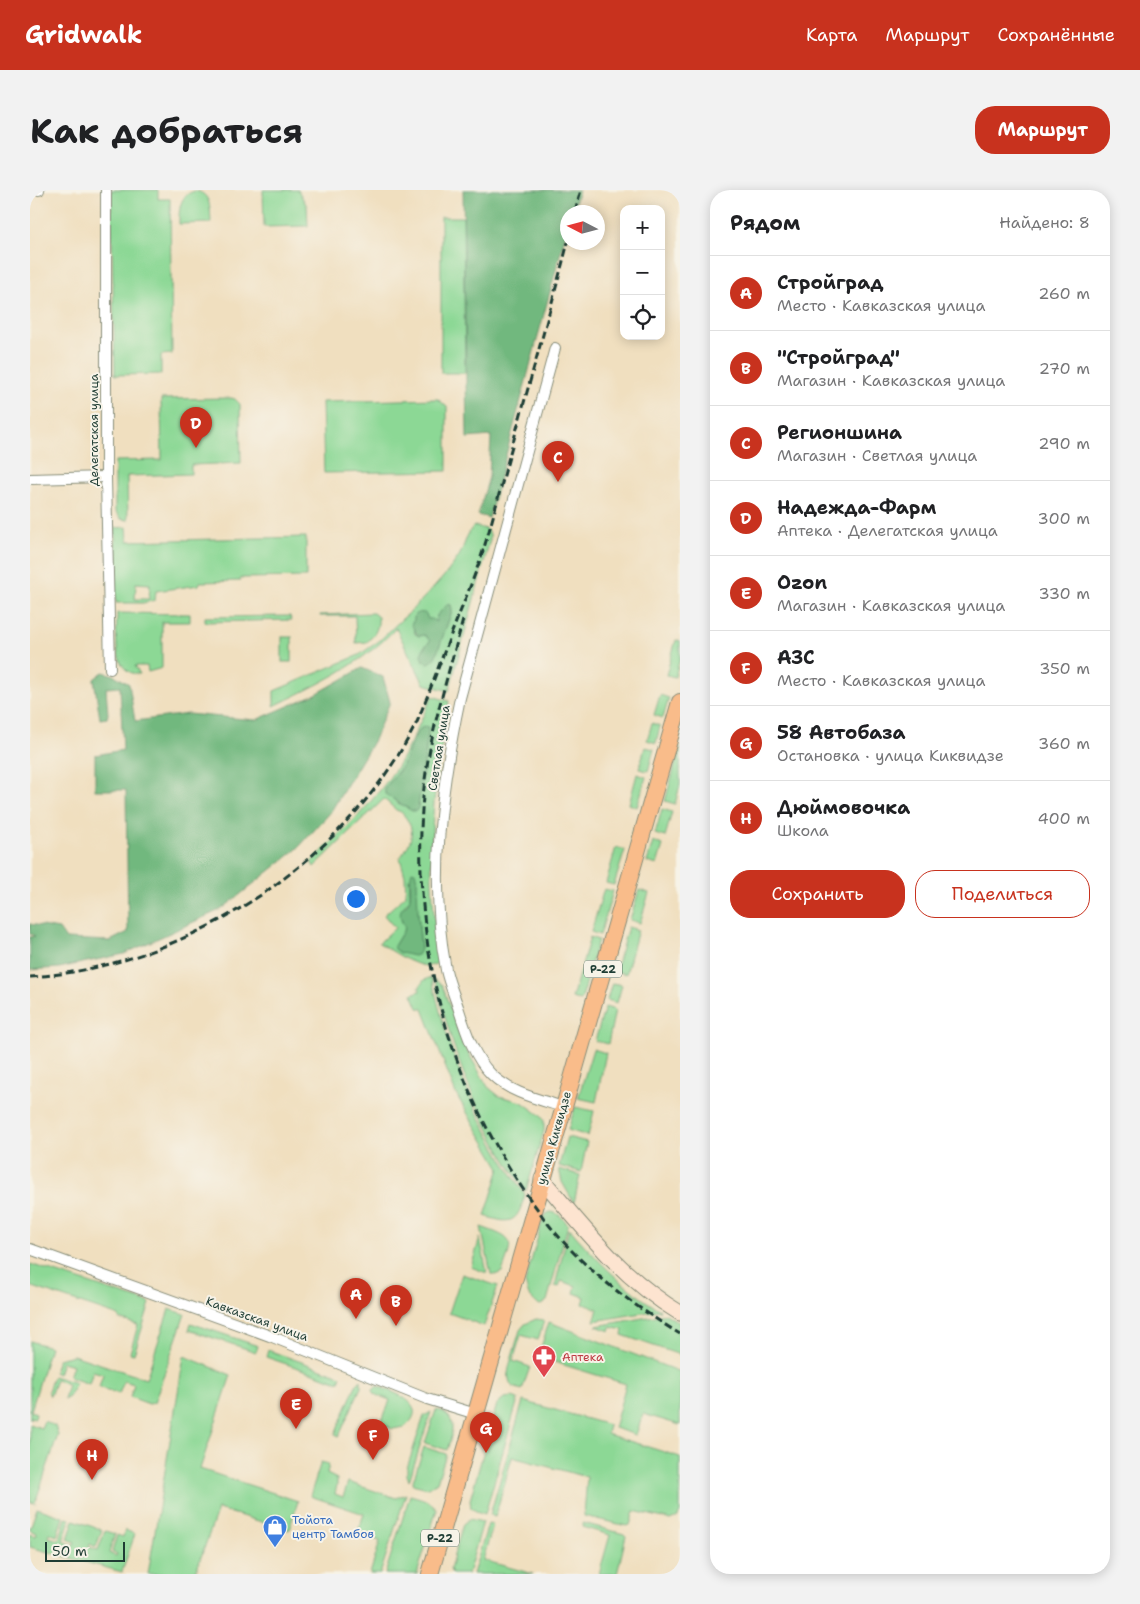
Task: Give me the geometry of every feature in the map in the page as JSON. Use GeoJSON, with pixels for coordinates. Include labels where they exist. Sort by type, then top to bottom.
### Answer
{"type":"FeatureCollection","features":[{"type":"Feature","properties":{"kind":"main road","name":"улица Киквидзе"},"geometry":{"type":"LineString","coordinates":[[430,1574],[680,702]]}},
{"type":"Feature","properties":{"kind":"street"},"geometry":{"type":"LineString","coordinates":[[30,190],[38,190]]}},
{"type":"Feature","properties":{"kind":"street","name":"Делегатская улица"},"geometry":{"type":"LineString","coordinates":[[106,190],[106,477],[110,670]]}},
{"type":"Feature","properties":{"kind":"street","name":"Светлая улица"},"geometry":{"type":"LineString","coordinates":[[555,348],[462,691],[448,757],[438,845],[437,876],[440,929],[447,973],[474,1050],[485,1068],[503,1083],[519,1092],[563,1107]]}},
{"type":"Feature","properties":{"kind":"street"},"geometry":{"type":"LineString","coordinates":[[30,479],[106,477]]}},
{"type":"Feature","properties":{"kind":"street"},"geometry":{"type":"LineString","coordinates":[[542,1178],[595,1242],[617,1265],[680,1313]]}},
{"type":"Feature","properties":{"kind":"street","name":"Кавказская улица"},"geometry":{"type":"LineString","coordinates":[[30,1249],[270,1336],[427,1399],[476,1414]]}},
{"type":"Feature","properties":{"kind":"green space"},"geometry":{"type":"Polygon","coordinates":[[[111,190],[158,190],[158,199],[170,199],[172,354],[161,355],[161,374],[115,375],[111,190]]]}},
{"type":"Feature","properties":{"kind":"green space"},"geometry":{"type":"Polygon","coordinates":[[[263,190],[298,190],[307,206],[308,226],[264,227],[263,190]]]}},
{"type":"Feature","properties":{"kind":"green space"},"geometry":{"type":"Polygon","coordinates":[[[463,190],[579,190],[574,205],[560,205],[561,250],[489,518],[478,515],[489,477],[491,436],[467,438],[463,190]]]}},
{"type":"Feature","properties":{"kind":"green space"},"geometry":{"type":"Polygon","coordinates":[[[195,191],[205,195],[209,203],[211,223],[179,224],[181,204],[186,196],[195,191]]]}},
{"type":"Feature","properties":{"kind":"green space"},"geometry":{"type":"Polygon","coordinates":[[[441,217],[463,217],[465,373],[441,373],[441,217]]]}},
{"type":"Feature","properties":{"kind":"green space"},"geometry":{"type":"Polygon","coordinates":[[[231,398],[240,404],[241,463],[191,465],[191,474],[127,476],[128,520],[121,519],[115,511],[115,461],[162,460],[161,399],[231,398]]]}},
{"type":"Feature","properties":{"kind":"green space"},"geometry":{"type":"Polygon","coordinates":[[[438,399],[447,407],[447,471],[324,473],[322,402],[438,399]]]}},
{"type":"Feature","properties":{"kind":"green space"},"geometry":{"type":"Polygon","coordinates":[[[474,526],[486,529],[490,534],[490,540],[449,691],[424,684],[396,628],[383,641],[339,673],[274,706],[274,691],[359,655],[379,641],[448,572],[459,556],[474,526]],[[448,604],[437,615],[436,622],[426,618],[426,614],[414,628],[415,634],[425,635],[430,641],[423,648],[434,660],[452,611],[451,605],[448,604]]]}},
{"type":"Feature","properties":{"kind":"green space"},"geometry":{"type":"Polygon","coordinates":[[[127,527],[128,541],[306,537],[306,577],[241,578],[240,581],[200,582],[199,585],[156,591],[155,600],[143,603],[116,603],[115,528],[127,527]],[[136,583],[135,599],[149,599],[150,584],[136,583]]]}},
{"type":"Feature","properties":{"kind":"green space"},"geometry":{"type":"Polygon","coordinates":[[[448,604],[451,605],[452,611],[437,653],[432,661],[426,663],[421,654],[430,641],[425,635],[418,636],[411,624],[414,616],[418,613],[426,614],[428,619],[436,622],[437,615],[448,604]]]}},
{"type":"Feature","properties":{"kind":"green space"},"geometry":{"type":"Polygon","coordinates":[[[117,613],[190,614],[190,622],[162,622],[162,668],[148,672],[147,666],[135,666],[140,674],[124,668],[120,660],[117,641],[117,613]]]}},
{"type":"Feature","properties":{"kind":"green space"},"geometry":{"type":"Polygon","coordinates":[[[373,613],[378,617],[378,625],[374,634],[367,642],[356,643],[355,616],[320,616],[320,615],[373,613]]]}},
{"type":"Feature","properties":{"kind":"green space"},"geometry":{"type":"Polygon","coordinates":[[[290,616],[291,620],[205,622],[205,617],[290,616]]]}},
{"type":"Feature","properties":{"kind":"green space"},"geometry":{"type":"Polygon","coordinates":[[[282,637],[292,637],[292,662],[282,662],[282,637]]]}},
{"type":"Feature","properties":{"kind":"green space"},"geometry":{"type":"Polygon","coordinates":[[[676,640],[680,641],[680,658],[675,677],[666,675],[676,640]]]}},
{"type":"Feature","properties":{"kind":"green space"},"geometry":{"type":"Polygon","coordinates":[[[362,668],[383,677],[390,702],[374,740],[330,813],[297,849],[222,909],[124,954],[59,968],[30,970],[30,937],[35,936],[30,934],[30,924],[59,929],[66,939],[110,941],[128,932],[126,790],[95,790],[95,755],[123,750],[120,687],[106,688],[108,714],[107,718],[100,719],[94,679],[103,672],[114,675],[129,684],[135,721],[188,714],[256,720],[316,694],[362,668]]]}},
{"type":"Feature","properties":{"kind":"green space"},"geometry":{"type":"Polygon","coordinates":[[[660,695],[669,698],[663,718],[654,715],[660,695]]]}},
{"type":"Feature","properties":{"kind":"green space"},"geometry":{"type":"Polygon","coordinates":[[[432,696],[449,701],[436,785],[432,835],[433,899],[439,962],[428,966],[409,961],[379,943],[395,928],[384,915],[406,895],[405,876],[400,858],[408,846],[411,829],[401,812],[384,799],[314,867],[311,862],[356,818],[387,781],[416,732],[432,696]],[[421,728],[402,766],[385,788],[397,803],[412,811],[423,770],[428,734],[421,728]],[[409,878],[410,899],[402,909],[400,916],[405,928],[394,946],[421,949],[418,913],[409,878]]]}},
{"type":"Feature","properties":{"kind":"green space"},"geometry":{"type":"Polygon","coordinates":[[[652,723],[660,726],[656,743],[647,740],[652,723]]]}},
{"type":"Feature","properties":{"kind":"green space"},"geometry":{"type":"Polygon","coordinates":[[[424,726],[428,727],[428,734],[418,808],[416,811],[412,811],[385,794],[385,788],[403,765],[414,739],[424,726]]]}},
{"type":"Feature","properties":{"kind":"green space"},"geometry":{"type":"Polygon","coordinates":[[[645,747],[654,749],[648,771],[639,769],[645,747]]]}},
{"type":"Feature","properties":{"kind":"green space"},"geometry":{"type":"Polygon","coordinates":[[[680,747],[680,785],[675,804],[665,801],[680,747]]]}},
{"type":"Feature","properties":{"kind":"green space"},"geometry":{"type":"Polygon","coordinates":[[[637,774],[646,777],[637,807],[629,804],[637,774]]]}},
{"type":"Feature","properties":{"kind":"green space"},"geometry":{"type":"Polygon","coordinates":[[[662,809],[672,812],[665,837],[655,834],[662,809]]]}},
{"type":"Feature","properties":{"kind":"green space"},"geometry":{"type":"Polygon","coordinates":[[[653,842],[663,845],[657,865],[647,862],[653,842]]]}},
{"type":"Feature","properties":{"kind":"green space"},"geometry":{"type":"Polygon","coordinates":[[[616,847],[625,850],[614,885],[606,883],[616,847]]]}},
{"type":"Feature","properties":{"kind":"green space"},"geometry":{"type":"Polygon","coordinates":[[[412,871],[415,872],[417,879],[421,949],[414,956],[400,953],[394,946],[405,928],[400,915],[402,908],[409,901],[412,871]]]}},
{"type":"Feature","properties":{"kind":"green space"},"geometry":{"type":"Polygon","coordinates":[[[604,889],[613,891],[600,935],[591,932],[604,889]]]}},
{"type":"Feature","properties":{"kind":"green space"},"geometry":{"type":"Polygon","coordinates":[[[639,890],[649,893],[640,923],[630,920],[639,890]]]}},
{"type":"Feature","properties":{"kind":"green space"},"geometry":{"type":"Polygon","coordinates":[[[628,927],[638,930],[626,974],[615,971],[628,927]]]}},
{"type":"Feature","properties":{"kind":"green space"},"geometry":{"type":"Polygon","coordinates":[[[590,937],[598,940],[590,968],[582,965],[590,937]]]}},
{"type":"Feature","properties":{"kind":"green space"},"geometry":{"type":"Polygon","coordinates":[[[580,971],[589,974],[581,1001],[572,998],[580,971]]]}},
{"type":"Feature","properties":{"kind":"green space"},"geometry":{"type":"Polygon","coordinates":[[[432,979],[447,1036],[457,1064],[480,1118],[493,1144],[525,1194],[517,1215],[508,1221],[485,1216],[500,1168],[456,1094],[423,1009],[418,1008],[412,994],[420,991],[419,988],[424,980],[432,979]]]}},
{"type":"Feature","properties":{"kind":"green space"},"geometry":{"type":"Polygon","coordinates":[[[435,980],[442,985],[463,1044],[488,1087],[499,1096],[522,1102],[544,1120],[544,1131],[526,1191],[495,1142],[470,1090],[450,1036],[435,980]]]}},
{"type":"Feature","properties":{"kind":"green space"},"geometry":{"type":"Polygon","coordinates":[[[612,983],[622,985],[617,1003],[607,1000],[612,983]]]}},
{"type":"Feature","properties":{"kind":"green space"},"geometry":{"type":"Polygon","coordinates":[[[605,1007],[615,1010],[608,1044],[595,1041],[605,1007]]]}},
{"type":"Feature","properties":{"kind":"green space"},"geometry":{"type":"Polygon","coordinates":[[[593,1049],[606,1053],[596,1102],[578,1098],[593,1049]]]}},
{"type":"Feature","properties":{"kind":"green space"},"geometry":{"type":"Polygon","coordinates":[[[575,1107],[594,1111],[588,1136],[568,1130],[575,1107]]]}},
{"type":"Feature","properties":{"kind":"green space"},"geometry":{"type":"Polygon","coordinates":[[[567,1137],[587,1142],[581,1172],[559,1166],[567,1137]]]}},
{"type":"Feature","properties":{"kind":"green space"},"geometry":{"type":"Polygon","coordinates":[[[559,1169],[580,1175],[574,1203],[562,1182],[559,1169]]]}},
{"type":"Feature","properties":{"kind":"green space"},"geometry":{"type":"Polygon","coordinates":[[[550,1212],[563,1218],[568,1225],[547,1301],[541,1305],[537,1304],[529,1296],[525,1283],[542,1222],[546,1214],[550,1212]]]}},
{"type":"Feature","properties":{"kind":"green space"},"geometry":{"type":"Polygon","coordinates":[[[481,1227],[500,1234],[509,1242],[509,1253],[502,1272],[495,1275],[491,1274],[481,1227]]]}},
{"type":"Feature","properties":{"kind":"green space"},"geometry":{"type":"Polygon","coordinates":[[[569,1228],[611,1273],[634,1293],[660,1310],[594,1321],[598,1309],[583,1304],[585,1297],[574,1293],[576,1286],[561,1281],[559,1287],[555,1286],[569,1228]]]}},
{"type":"Feature","properties":{"kind":"green space"},"geometry":{"type":"Polygon","coordinates":[[[480,1238],[487,1273],[471,1267],[480,1238]]]}},
{"type":"Feature","properties":{"kind":"green space"},"geometry":{"type":"Polygon","coordinates":[[[30,1264],[150,1303],[134,1354],[130,1353],[138,1325],[119,1319],[119,1316],[30,1286],[30,1264]]]}},
{"type":"Feature","properties":{"kind":"green space"},"geometry":{"type":"Polygon","coordinates":[[[462,1274],[498,1286],[484,1326],[449,1313],[462,1274]]]}},
{"type":"Feature","properties":{"kind":"green space"},"geometry":{"type":"Polygon","coordinates":[[[169,1309],[185,1314],[154,1403],[149,1404],[130,1397],[134,1384],[124,1381],[119,1394],[99,1387],[103,1374],[93,1371],[89,1384],[69,1377],[73,1365],[62,1362],[58,1374],[54,1372],[58,1359],[73,1355],[146,1379],[169,1309]]]}},
{"type":"Feature","properties":{"kind":"green space"},"geometry":{"type":"Polygon","coordinates":[[[666,1314],[680,1323],[680,1355],[622,1335],[623,1330],[611,1327],[610,1331],[596,1326],[666,1314]]]}},
{"type":"Feature","properties":{"kind":"green space"},"geometry":{"type":"Polygon","coordinates":[[[536,1319],[544,1320],[538,1340],[521,1335],[513,1361],[530,1367],[522,1390],[510,1384],[509,1367],[520,1330],[525,1324],[536,1319]]]}},
{"type":"Feature","properties":{"kind":"green space"},"geometry":{"type":"Polygon","coordinates":[[[549,1322],[680,1372],[680,1425],[643,1414],[636,1435],[614,1428],[626,1384],[538,1357],[549,1322]]]}},
{"type":"Feature","properties":{"kind":"green space"},"geometry":{"type":"Polygon","coordinates":[[[191,1323],[258,1346],[256,1352],[189,1330],[191,1323]]]}},
{"type":"Feature","properties":{"kind":"green space"},"geometry":{"type":"Polygon","coordinates":[[[30,1341],[50,1347],[31,1411],[36,1413],[35,1418],[31,1417],[30,1419],[30,1341]]]}},
{"type":"Feature","properties":{"kind":"green space"},"geometry":{"type":"Polygon","coordinates":[[[268,1350],[341,1376],[339,1382],[266,1357],[268,1350]]]}},
{"type":"Feature","properties":{"kind":"green space"},"geometry":{"type":"Polygon","coordinates":[[[184,1356],[231,1375],[200,1469],[298,1501],[289,1530],[218,1509],[195,1574],[148,1574],[184,1356]]]}},
{"type":"Feature","properties":{"kind":"green space"},"geometry":{"type":"Polygon","coordinates":[[[53,1376],[76,1383],[69,1397],[64,1400],[68,1384],[56,1380],[50,1396],[48,1391],[53,1376]]]}},
{"type":"Feature","properties":{"kind":"green space"},"geometry":{"type":"Polygon","coordinates":[[[361,1380],[361,1387],[339,1436],[335,1434],[356,1385],[361,1380]]]}},
{"type":"Feature","properties":{"kind":"green space"},"geometry":{"type":"Polygon","coordinates":[[[377,1386],[407,1400],[412,1406],[414,1412],[412,1419],[405,1427],[393,1429],[381,1424],[390,1400],[374,1394],[373,1390],[377,1386]]]}},
{"type":"Feature","properties":{"kind":"green space"},"geometry":{"type":"Polygon","coordinates":[[[512,1397],[518,1399],[485,1514],[471,1508],[470,1500],[497,1404],[504,1398],[512,1397]]]}},
{"type":"Feature","properties":{"kind":"green space"},"geometry":{"type":"Polygon","coordinates":[[[523,1401],[609,1425],[607,1434],[680,1457],[680,1512],[678,1517],[671,1520],[634,1511],[630,1525],[627,1526],[584,1516],[587,1477],[512,1457],[495,1517],[490,1515],[523,1401]]]}},
{"type":"Feature","properties":{"kind":"green space"},"geometry":{"type":"Polygon","coordinates":[[[436,1410],[443,1412],[451,1420],[452,1432],[447,1450],[425,1443],[436,1410]]]}},
{"type":"Feature","properties":{"kind":"green space"},"geometry":{"type":"Polygon","coordinates":[[[431,1412],[409,1481],[407,1468],[424,1416],[431,1412]]]}},
{"type":"Feature","properties":{"kind":"green space"},"geometry":{"type":"Polygon","coordinates":[[[44,1421],[55,1426],[58,1435],[35,1503],[30,1502],[30,1424],[41,1428],[44,1421]]]}},
{"type":"Feature","properties":{"kind":"green space"},"geometry":{"type":"Polygon","coordinates":[[[424,1447],[446,1454],[437,1482],[428,1488],[412,1484],[424,1447]]]}},
{"type":"Feature","properties":{"kind":"green space"},"geometry":{"type":"Polygon","coordinates":[[[321,1462],[329,1464],[327,1474],[337,1479],[335,1494],[343,1497],[348,1482],[396,1498],[406,1494],[380,1574],[370,1574],[380,1541],[357,1534],[364,1514],[310,1496],[321,1462]]]}},
{"type":"Feature","properties":{"kind":"green space"},"geometry":{"type":"Polygon","coordinates":[[[410,1495],[428,1501],[437,1509],[417,1574],[385,1574],[410,1495]]]}},
{"type":"Feature","properties":{"kind":"green space"},"geometry":{"type":"Polygon","coordinates":[[[37,1508],[63,1517],[57,1536],[49,1533],[49,1537],[59,1540],[66,1518],[70,1519],[63,1541],[73,1545],[75,1542],[68,1539],[74,1520],[102,1530],[96,1547],[90,1544],[89,1547],[98,1550],[105,1531],[115,1534],[109,1553],[116,1556],[117,1554],[112,1552],[117,1535],[123,1537],[125,1530],[135,1534],[122,1572],[30,1547],[30,1534],[36,1536],[37,1533],[30,1529],[37,1508]]]}},
{"type":"Feature","properties":{"kind":"green space"},"geometry":{"type":"Polygon","coordinates":[[[469,1519],[483,1522],[468,1574],[452,1574],[450,1569],[463,1524],[469,1519]]]}},
{"type":"Feature","properties":{"kind":"green space"},"geometry":{"type":"Polygon","coordinates":[[[583,1523],[626,1536],[617,1574],[599,1574],[610,1535],[582,1527],[583,1523]]]}},
{"type":"Feature","properties":{"kind":"green space"},"geometry":{"type":"Polygon","coordinates":[[[488,1524],[493,1525],[483,1560],[533,1574],[473,1574],[488,1524]]]}},
{"type":"Feature","properties":{"kind":"railway"},"geometry":{"type":"LineString","coordinates":[[577,205],[581,190]]}},
{"type":"Feature","properties":{"kind":"railway"},"geometry":{"type":"LineString","coordinates":[[30,977],[88,969],[146,953],[202,929],[254,899],[303,863],[347,821],[385,775],[417,721],[479,563],[566,250]]}},
{"type":"Feature","properties":{"kind":"railway"},"geometry":{"type":"LineString","coordinates":[[463,620],[432,738],[422,810],[421,863],[424,915],[431,966],[443,1016],[459,1065],[479,1112],[503,1158],[532,1202],[577,1257],[644,1311],[680,1334]]}},
{"type":"Feature","properties":{"kind":"place","name":"Надежда-Фарм"},"geometry":{"type":"Point","coordinates":[196,448]}},
{"type":"Feature","properties":{"kind":"place","name":"Регионшина"},"geometry":{"type":"Point","coordinates":[558,482]}},
{"type":"Feature","properties":{"kind":"place","name":"Стройград"},"geometry":{"type":"Point","coordinates":[356,1319]}},
{"type":"Feature","properties":{"kind":"place","name":"\"Стройград\""},"geometry":{"type":"Point","coordinates":[396,1326]}},
{"type":"Feature","properties":{"kind":"place","name":"Аптека"},"geometry":{"type":"Point","coordinates":[544,1378]}},
{"type":"Feature","properties":{"kind":"place","name":"Ozon"},"geometry":{"type":"Point","coordinates":[296,1429]}},
{"type":"Feature","properties":{"kind":"place","name":"58 Автобаза"},"geometry":{"type":"Point","coordinates":[486,1453]}},
{"type":"Feature","properties":{"kind":"place","name":"АЗС"},"geometry":{"type":"Point","coordinates":[373,1460]}},
{"type":"Feature","properties":{"kind":"place","name":"Дюймовочка"},"geometry":{"type":"Point","coordinates":[92,1480]}},
{"type":"Feature","properties":{"kind":"place","name":"Тойота центр Тамбов"},"geometry":{"type":"Point","coordinates":[275,1548]}}]}
